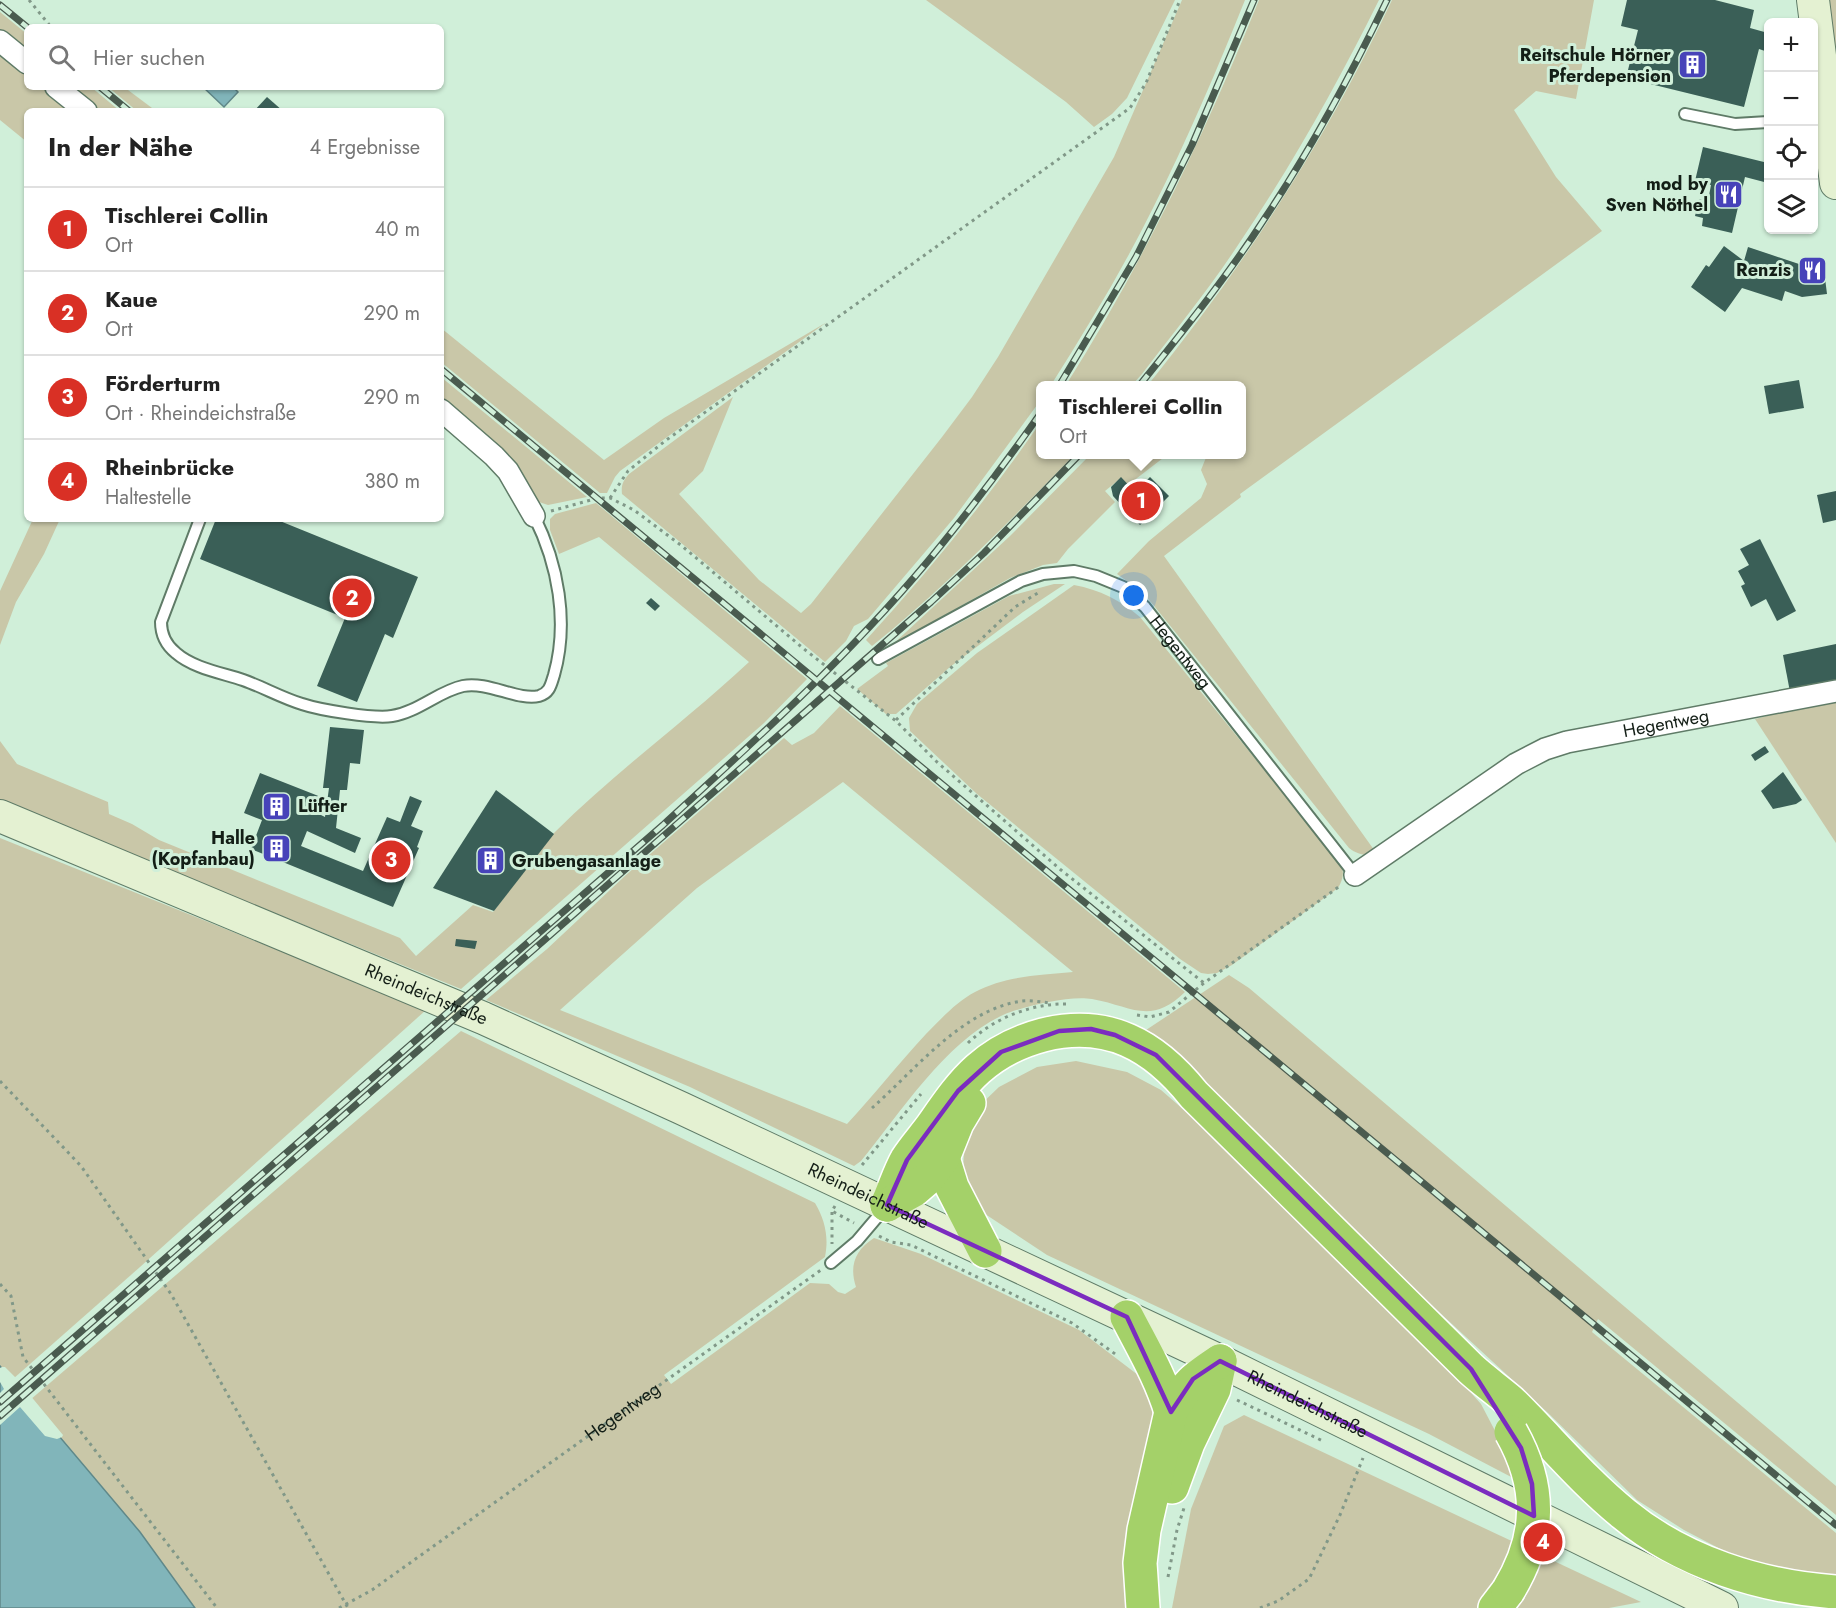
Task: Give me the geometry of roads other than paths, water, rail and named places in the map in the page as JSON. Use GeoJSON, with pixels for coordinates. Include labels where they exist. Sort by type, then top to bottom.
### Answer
{"type":"FeatureCollection","features":[{"type":"Feature","properties":{"kind":"highway"},"geometry":{"type":"LineString","coordinates":[[877,1218],[907,1160],[957,1091],[979,1068],[1001,1052],[1029,1039],[1059,1031],[1091,1029],[1115,1035],[1156,1055],[1176,1072],[1194,1095],[1471,1369],[1508,1400],[1581,1476],[1624,1514],[1650,1533],[1713,1566],[1770,1583],[1836,1592]]}},
{"type":"Feature","properties":{"kind":"highway"},"geometry":{"type":"LineString","coordinates":[[877,1218],[928,1178],[943,1158],[957,1123],[970,1101],[995,1076],[1010,1066],[1035,1055],[1061,1049],[1087,1049],[1107,1053],[1148,1067],[1194,1095]]}},
{"type":"Feature","properties":{"kind":"highway"},"geometry":{"type":"LineString","coordinates":[[943,1158],[952,1187],[985,1251]]}},
{"type":"Feature","properties":{"kind":"highway"},"geometry":{"type":"LineString","coordinates":[[1127,1317],[1166,1394],[1171,1412]]}},
{"type":"Feature","properties":{"kind":"highway"},"geometry":{"type":"LineString","coordinates":[[1471,1369],[1521,1448],[1530,1475],[1534,1502],[1534,1521],[1526,1558],[1502,1600]]}},
{"type":"Feature","properties":{"kind":"highway"},"geometry":{"type":"LineString","coordinates":[[1193,1379],[1225,1384],[1188,1443],[1167,1503],[1143,1608],[1140,1563],[1144,1530],[1171,1412],[1180,1394],[1193,1379]]}},
{"type":"Feature","properties":{"kind":"main road"},"geometry":{"type":"LineString","coordinates":[[1813,0],[1821,118],[1836,183]]}},
{"type":"Feature","properties":{"kind":"main road","name":"Rheindeichstraße"},"geometry":{"type":"LineString","coordinates":[[0,816],[483,1018],[692,1113],[877,1218],[985,1251],[1127,1317],[1225,1384],[1372,1435],[1722,1608]]}},
{"type":"Feature","properties":{"kind":"street"},"geometry":{"type":"LineString","coordinates":[[0,41],[24,61]]}},
{"type":"Feature","properties":{"kind":"street"},"geometry":{"type":"LineString","coordinates":[[60,90],[82,108]]}},
{"type":"Feature","properties":{"kind":"street"},"geometry":{"type":"LineString","coordinates":[[444,413],[508,471],[534,516]]}},
{"type":"Feature","properties":{"kind":"street","name":"Hegentweg"},"geometry":{"type":"LineString","coordinates":[[1355,875],[1516,764],[1545,749],[1629,729],[1836,691]]}},
{"type":"Feature","properties":{"kind":"lane"},"geometry":{"type":"LineString","coordinates":[[1685,114],[1735,124],[1764,122]]}},
{"type":"Feature","properties":{"kind":"lane"},"geometry":{"type":"LineString","coordinates":[[199,522],[161,622],[166,644],[177,655],[303,704],[373,716],[393,716],[456,688],[470,685],[497,688],[533,697],[542,695],[550,689],[556,667],[561,614],[551,557],[534,516]]}},
{"type":"Feature","properties":{"kind":"lane","name":"Hegentweg"},"geometry":{"type":"LineString","coordinates":[[878,659],[1021,581],[1043,574],[1070,572],[1096,576],[1123,586],[1145,607],[1355,875]]}},
{"type":"Feature","properties":{"kind":"lane"},"geometry":{"type":"LineString","coordinates":[[831,1263],[857,1241],[877,1218]]}},
{"type":"Feature","properties":{"kind":"water"},"geometry":{"type":"Polygon","coordinates":[[[206,90],[236,90],[238,92],[224,107],[206,90]]]}},
{"type":"Feature","properties":{"kind":"water"},"geometry":{"type":"Polygon","coordinates":[[[0,1366],[140,1532],[195,1608],[0,1608],[0,1366]]]}},
{"type":"Feature","properties":{"kind":"railway"},"geometry":{"type":"LineString","coordinates":[[1062,381],[1136,257],[1192,145],[1254,0]]}},
{"type":"Feature","properties":{"kind":"railway"},"geometry":{"type":"LineString","coordinates":[[1143,381],[1220,283],[1282,192],[1330,111],[1387,0]]}},
{"type":"Feature","properties":{"kind":"railway"},"geometry":{"type":"LineString","coordinates":[[0,5],[24,25]]}},
{"type":"Feature","properties":{"kind":"railway"},"geometry":{"type":"LineString","coordinates":[[104,90],[125,108]]}},
{"type":"Feature","properties":{"kind":"railway"},"geometry":{"type":"LineString","coordinates":[[444,371],[1836,1525]]}},
{"type":"Feature","properties":{"kind":"railway"},"geometry":{"type":"LineString","coordinates":[[0,1402],[663,825],[808,690],[910,582],[980,496],[1036,419]]}},
{"type":"Feature","properties":{"kind":"railway"},"geometry":{"type":"LineString","coordinates":[[0,1416],[931,602],[984,553],[1075,459]]}},
{"type":"Feature","properties":{"kind":"place","name":"Reitschule Hörner Pferdepension"},"geometry":{"type":"Point","coordinates":[1692,65]}},
{"type":"Feature","properties":{"kind":"place","name":"mod by Sven Nöthel"},"geometry":{"type":"Point","coordinates":[1729,194]}},
{"type":"Feature","properties":{"kind":"place","name":"Renzis"},"geometry":{"type":"Point","coordinates":[1812,270]}},
{"type":"Feature","properties":{"kind":"place","name":"Tischlerei Collin"},"geometry":{"type":"Point","coordinates":[1141,501]}},
{"type":"Feature","properties":{"kind":"place","name":"Kaue"},"geometry":{"type":"Point","coordinates":[352,598]}},
{"type":"Feature","properties":{"kind":"place","name":"Lüfter"},"geometry":{"type":"Point","coordinates":[277,806]}},
{"type":"Feature","properties":{"kind":"place","name":"Halle (Kopfanbau)"},"geometry":{"type":"Point","coordinates":[276,848]}},
{"type":"Feature","properties":{"kind":"place","name":"Förderturm"},"geometry":{"type":"Point","coordinates":[391,860]}},
{"type":"Feature","properties":{"kind":"place","name":"Grubengasanlage"},"geometry":{"type":"Point","coordinates":[491,861]}},
{"type":"Feature","properties":{"kind":"place","name":"Rheinbrücke"},"geometry":{"type":"Point","coordinates":[1543,1542]}}]}
